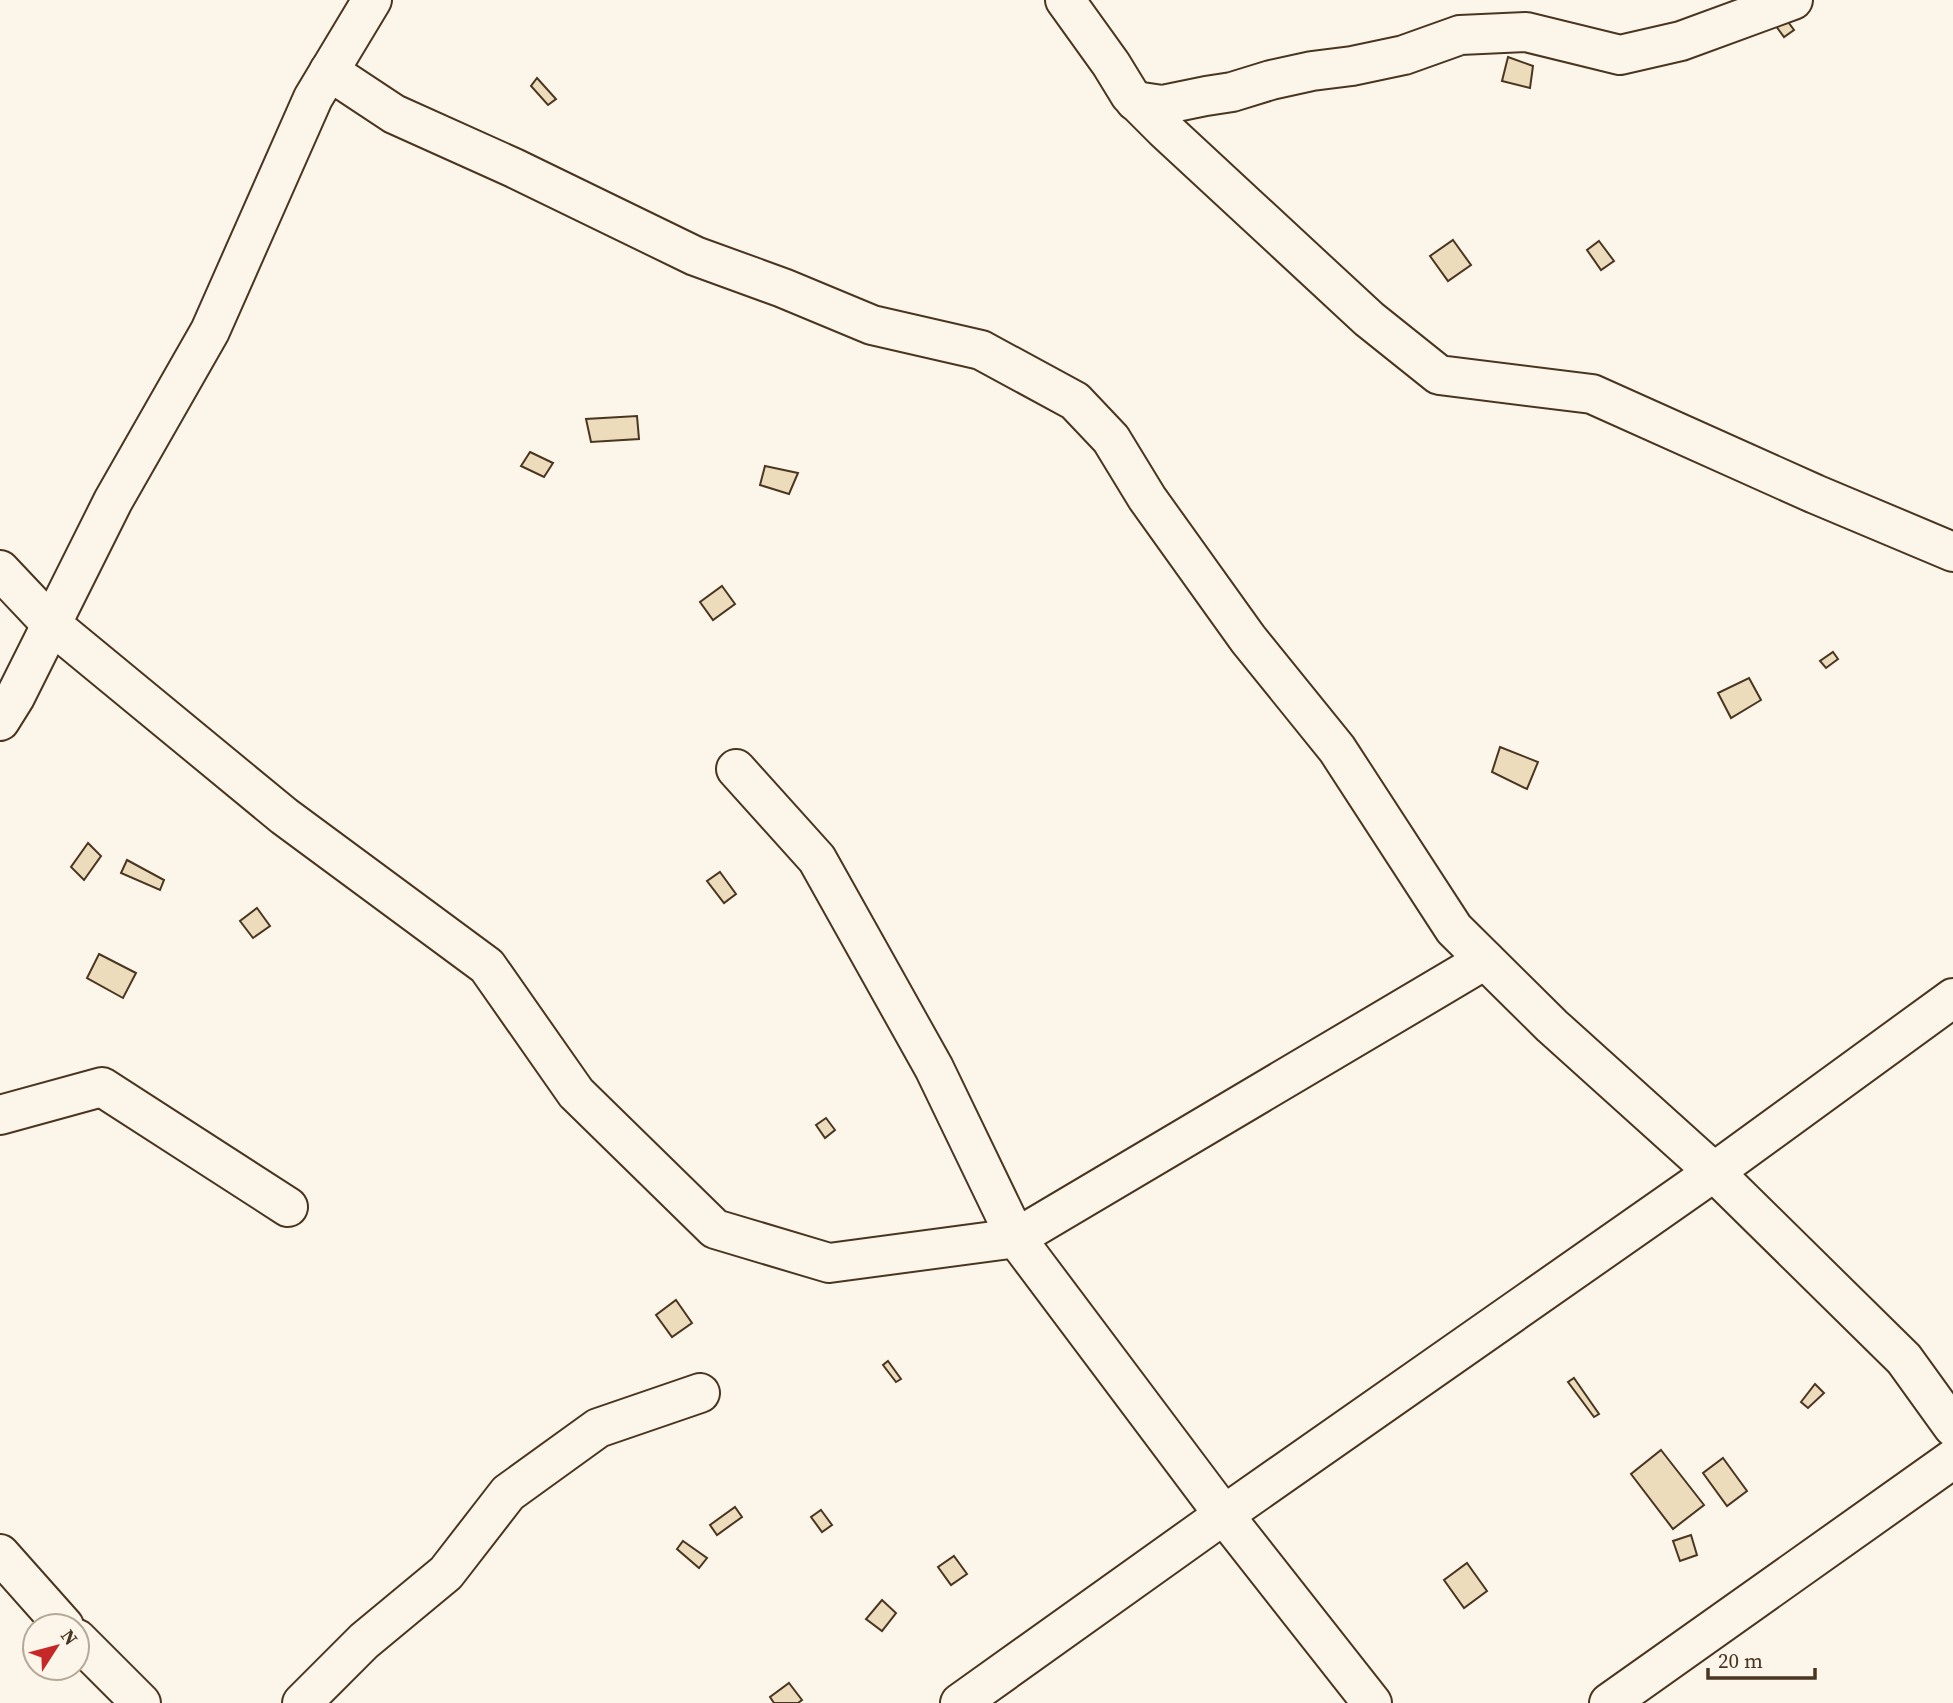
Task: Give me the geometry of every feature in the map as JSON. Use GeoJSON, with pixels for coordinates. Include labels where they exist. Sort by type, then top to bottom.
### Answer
{"type":"FeatureCollection","features":[{"type":"Feature","properties":{"kind":"street"},"geometry":{"type":"LineString","coordinates":[[0,721],[15,697],[113,500],[210,331],[313,98],[372,0]]}},
{"type":"Feature","properties":{"kind":"street"},"geometry":{"type":"LineString","coordinates":[[1065,0],[1135,101],[1369,319],[1438,375],[1592,394],[1815,495],[1953,552]]}},
{"type":"Feature","properties":{"kind":"street"},"geometry":{"type":"LineString","coordinates":[[1135,101],[1162,105],[1232,92],[1271,80],[1404,55],[1460,35],[1526,32],[1620,55],[1681,41],[1793,0]]}},
{"type":"Feature","properties":{"kind":"street"},"geometry":{"type":"LineString","coordinates":[[329,71],[394,114],[503,163],[695,256],[783,288],[872,325],[981,350],[1075,401],[1111,439],[1147,498],[1248,639],[1338,748],[1454,929],[1552,1027],[1714,1172],[1904,1359],[1953,1427]]}},
{"type":"Feature","properties":{"kind":"street"},"geometry":{"type":"LineString","coordinates":[[0,570],[51,624],[285,816],[487,966],[576,1093],[715,1229],[830,1263],[1016,1238],[1485,960]]}},
{"type":"Feature","properties":{"kind":"street"},"geometry":{"type":"LineString","coordinates":[[736,769],[817,859],[934,1068],[1016,1238],[1224,1515],[1372,1703]]}},
{"type":"Feature","properties":{"kind":"street"},"geometry":{"type":"LineString","coordinates":[[960,1703],[1714,1172],[1953,998]]}},
{"type":"Feature","properties":{"kind":"street"},"geometry":{"type":"LineString","coordinates":[[0,1115],[102,1087],[288,1207]]}},
{"type":"Feature","properties":{"kind":"street"},"geometry":{"type":"LineString","coordinates":[[302,1703],[364,1641],[446,1573],[509,1493],[597,1428],[700,1394]]}},
{"type":"Feature","properties":{"kind":"street"},"geometry":{"type":"LineString","coordinates":[[1609,1703],[1953,1459]]}},
{"type":"Feature","properties":{"kind":"street"},"geometry":{"type":"LineString","coordinates":[[0,1554],[51,1612]]}},
{"type":"Feature","properties":{"kind":"street"},"geometry":{"type":"LineString","coordinates":[[0,1600],[28,1612]]}},
{"type":"Feature","properties":{"kind":"street"},"geometry":{"type":"LineString","coordinates":[[91,1654],[141,1703]]}},
{"type":"Feature","properties":{"kind":"building"},"geometry":{"type":"Polygon","coordinates":[[[1783,15],[1794,30],[1784,37],[1773,22],[1783,15]]]}},
{"type":"Feature","properties":{"kind":"building"},"geometry":{"type":"Polygon","coordinates":[[[1508,57],[1533,66],[1530,88],[1502,81],[1508,57]]]}},
{"type":"Feature","properties":{"kind":"building"},"geometry":{"type":"Polygon","coordinates":[[[537,78],[556,99],[548,105],[531,86],[537,78]]]}},
{"type":"Feature","properties":{"kind":"building"},"geometry":{"type":"Polygon","coordinates":[[[1453,240],[1471,265],[1448,281],[1430,256],[1453,240]]]}},
{"type":"Feature","properties":{"kind":"building"},"geometry":{"type":"Polygon","coordinates":[[[1599,241],[1614,261],[1601,270],[1587,250],[1599,241]]]}},
{"type":"Feature","properties":{"kind":"building"},"geometry":{"type":"Polygon","coordinates":[[[637,416],[639,439],[591,442],[586,419],[637,416]]]}},
{"type":"Feature","properties":{"kind":"building"},"geometry":{"type":"Polygon","coordinates":[[[530,452],[553,463],[544,477],[521,466],[530,452]]]}},
{"type":"Feature","properties":{"kind":"building"},"geometry":{"type":"Polygon","coordinates":[[[765,466],[798,473],[789,494],[760,485],[765,466]]]}},
{"type":"Feature","properties":{"kind":"building"},"geometry":{"type":"Polygon","coordinates":[[[722,586],[735,604],[713,620],[700,602],[722,586]]]}},
{"type":"Feature","properties":{"kind":"building"},"geometry":{"type":"Polygon","coordinates":[[[1833,652],[1838,659],[1826,668],[1820,661],[1833,652]]]}},
{"type":"Feature","properties":{"kind":"building"},"geometry":{"type":"Polygon","coordinates":[[[1749,678],[1761,700],[1731,718],[1718,693],[1749,678]]]}},
{"type":"Feature","properties":{"kind":"building"},"geometry":{"type":"Polygon","coordinates":[[[1500,747],[1538,762],[1527,789],[1492,772],[1500,747]]]}},
{"type":"Feature","properties":{"kind":"building"},"geometry":{"type":"Polygon","coordinates":[[[88,843],[101,856],[84,880],[71,867],[88,843]]]}},
{"type":"Feature","properties":{"kind":"building"},"geometry":{"type":"Polygon","coordinates":[[[127,860],[164,880],[160,890],[121,873],[127,860]]]}},
{"type":"Feature","properties":{"kind":"building"},"geometry":{"type":"Polygon","coordinates":[[[720,872],[736,894],[724,903],[707,881],[720,872]]]}},
{"type":"Feature","properties":{"kind":"building"},"geometry":{"type":"Polygon","coordinates":[[[257,908],[270,926],[253,938],[240,921],[257,908]]]}},
{"type":"Feature","properties":{"kind":"building"},"geometry":{"type":"Polygon","coordinates":[[[99,954],[136,973],[123,998],[87,978],[99,954]]]}},
{"type":"Feature","properties":{"kind":"building"},"geometry":{"type":"Polygon","coordinates":[[[826,1118],[835,1130],[825,1138],[816,1125],[826,1118]]]}},
{"type":"Feature","properties":{"kind":"building"},"geometry":{"type":"Polygon","coordinates":[[[676,1300],[692,1323],[672,1337],[656,1315],[676,1300]]]}},
{"type":"Feature","properties":{"kind":"building"},"geometry":{"type":"Polygon","coordinates":[[[888,1361],[901,1379],[896,1382],[883,1365],[888,1361]]]}},
{"type":"Feature","properties":{"kind":"building"},"geometry":{"type":"Polygon","coordinates":[[[1574,1378],[1599,1414],[1594,1417],[1568,1382],[1574,1378]]]}},
{"type":"Feature","properties":{"kind":"building"},"geometry":{"type":"Polygon","coordinates":[[[1815,1384],[1824,1393],[1808,1408],[1801,1402],[1815,1384]]]}},
{"type":"Feature","properties":{"kind":"building"},"geometry":{"type":"Polygon","coordinates":[[[1661,1450],[1704,1505],[1673,1529],[1631,1474],[1661,1450]]]}},
{"type":"Feature","properties":{"kind":"building"},"geometry":{"type":"Polygon","coordinates":[[[1723,1458],[1747,1491],[1727,1506],[1703,1473],[1723,1458]]]}},
{"type":"Feature","properties":{"kind":"building"},"geometry":{"type":"Polygon","coordinates":[[[735,1507],[742,1517],[717,1535],[710,1525],[735,1507]]]}},
{"type":"Feature","properties":{"kind":"building"},"geometry":{"type":"Polygon","coordinates":[[[821,1510],[832,1525],[822,1532],[811,1517],[821,1510]]]}},
{"type":"Feature","properties":{"kind":"building"},"geometry":{"type":"Polygon","coordinates":[[[1691,1535],[1697,1555],[1680,1561],[1673,1541],[1691,1535]]]}},
{"type":"Feature","properties":{"kind":"building"},"geometry":{"type":"Polygon","coordinates":[[[683,1541],[707,1558],[699,1568],[677,1549],[683,1541]]]}},
{"type":"Feature","properties":{"kind":"building"},"geometry":{"type":"Polygon","coordinates":[[[954,1556],[967,1574],[951,1585],[938,1567],[954,1556]]]}},
{"type":"Feature","properties":{"kind":"building"},"geometry":{"type":"Polygon","coordinates":[[[1467,1563],[1487,1591],[1464,1608],[1444,1580],[1467,1563]]]}},
{"type":"Feature","properties":{"kind":"building"},"geometry":{"type":"Polygon","coordinates":[[[882,1600],[896,1613],[882,1631],[866,1619],[882,1600]]]}},
{"type":"Feature","properties":{"kind":"building"},"geometry":{"type":"Polygon","coordinates":[[[789,1683],[802,1700],[798,1703],[774,1703],[770,1697],[789,1683]]]}}]}
